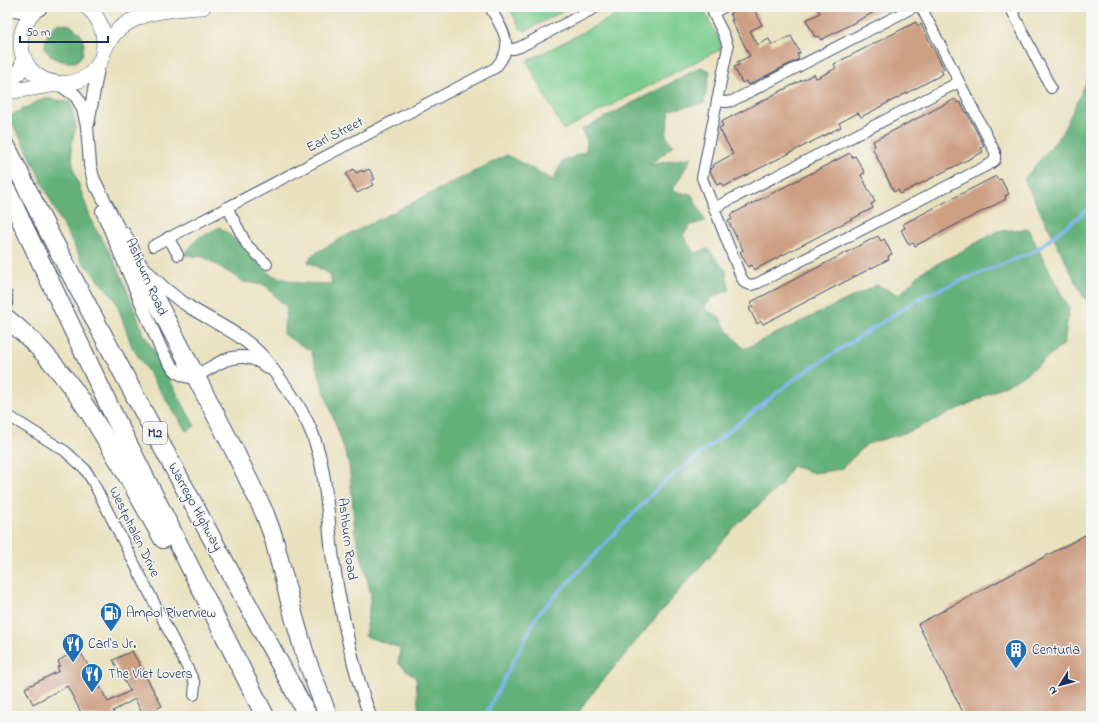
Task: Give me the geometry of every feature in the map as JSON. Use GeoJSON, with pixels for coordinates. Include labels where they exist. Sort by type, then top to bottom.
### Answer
{"type":"FeatureCollection","features":[{"type":"Feature","properties":{"kind":"highway"},"geometry":{"type":"LineString","coordinates":[[13,7],[29,9],[38,7]]}},
{"type":"Feature","properties":{"kind":"highway","name":"Warrego Highway"},"geometry":{"type":"LineString","coordinates":[[7,148],[46,227],[143,411],[308,716]]}},
{"type":"Feature","properties":{"kind":"highway","name":"M2"},"geometry":{"type":"LineString","coordinates":[[7,191],[112,412],[265,716]]}},
{"type":"Feature","properties":{"kind":"highway"},"geometry":{"type":"LineString","coordinates":[[122,235],[234,450],[265,514],[273,536],[306,658],[328,716]]}},
{"type":"Feature","properties":{"kind":"highway"},"geometry":{"type":"LineString","coordinates":[[7,318],[39,347],[59,371],[83,404],[106,440],[168,548],[186,561]]}},
{"type":"Feature","properties":{"kind":"highway"},"geometry":{"type":"LineString","coordinates":[[7,334],[14,335],[24,341],[59,371]]}},
{"type":"Feature","properties":{"kind":"main road"},"geometry":{"type":"LineString","coordinates":[[38,7],[29,17],[23,31],[21,44],[24,57],[38,77],[48,82],[59,84]]}},
{"type":"Feature","properties":{"kind":"main road"},"geometry":{"type":"LineString","coordinates":[[87,7],[97,17],[102,27],[104,37],[101,57]]}},
{"type":"Feature","properties":{"kind":"main road"},"geometry":{"type":"LineString","coordinates":[[7,92],[75,82],[86,78],[93,72],[109,40],[124,24],[142,16],[167,8],[204,7]]}},
{"type":"Feature","properties":{"kind":"main road"},"geometry":{"type":"LineString","coordinates":[[7,85],[19,72],[23,64],[24,57]]}},
{"type":"Feature","properties":{"kind":"street"},"geometry":{"type":"LineString","coordinates":[[490,7],[504,34],[507,49],[514,49],[597,7]]}},
{"type":"Feature","properties":{"kind":"street"},"geometry":{"type":"LineString","coordinates":[[724,7],[711,10],[724,35],[728,47],[702,178],[742,280],[751,285],[995,160],[996,154],[921,7]]}},
{"type":"Feature","properties":{"kind":"street"},"geometry":{"type":"LineString","coordinates":[[717,101],[726,102],[732,100],[914,7]]}},
{"type":"Feature","properties":{"kind":"street"},"geometry":{"type":"LineString","coordinates":[[1010,7],[1051,88]]}},
{"type":"Feature","properties":{"kind":"street","name":"Earl Street"},"geometry":{"type":"LineString","coordinates":[[152,246],[495,68],[502,60],[507,49]]}},
{"type":"Feature","properties":{"kind":"street","name":"Ashburn Road"},"geometry":{"type":"LineString","coordinates":[[87,126],[101,57]]}},
{"type":"Feature","properties":{"kind":"street"},"geometry":{"type":"LineString","coordinates":[[714,208],[959,82]]}},
{"type":"Feature","properties":{"kind":"street","name":"Ashburn Road"},"geometry":{"type":"LineString","coordinates":[[59,84],[78,98],[87,126],[93,178],[99,202],[109,229],[167,360],[176,371],[183,375],[196,377],[230,359],[241,357],[258,361],[275,373]]}},
{"type":"Feature","properties":{"kind":"street","name":"Ashburn Road"},"geometry":{"type":"LineString","coordinates":[[93,178],[122,235],[138,260],[158,282],[183,303],[225,326],[254,348],[290,392],[305,418],[318,452],[324,479],[333,561],[341,605],[356,668],[370,716]]}},
{"type":"Feature","properties":{"kind":"street"},"geometry":{"type":"LineString","coordinates":[[228,207],[247,246],[267,264]]}},
{"type":"Feature","properties":{"kind":"street"},"geometry":{"type":"LineString","coordinates":[[168,237],[178,255]]}},
{"type":"Feature","properties":{"kind":"street"},"geometry":{"type":"LineString","coordinates":[[7,295],[7,304]]}},
{"type":"Feature","properties":{"kind":"street","name":"Westphalen Drive"},"geometry":{"type":"LineString","coordinates":[[7,414],[65,451],[85,469],[193,679],[195,684],[194,696]]}},
{"type":"Feature","properties":{"kind":"green space"},"geometry":{"type":"Polygon","coordinates":[[[509,7],[570,7],[527,30],[523,30],[520,28],[509,7]]]}},
{"type":"Feature","properties":{"kind":"green space"},"geometry":{"type":"Polygon","coordinates":[[[632,7],[702,7],[718,37],[721,49],[563,130],[527,61],[632,7]]]}},
{"type":"Feature","properties":{"kind":"green space"},"geometry":{"type":"Polygon","coordinates":[[[59,23],[70,25],[80,33],[84,44],[82,56],[76,62],[59,60],[52,57],[45,50],[48,34],[52,28],[59,23]]]}},
{"type":"Feature","properties":{"kind":"green space"},"geometry":{"type":"Polygon","coordinates":[[[701,67],[710,71],[704,103],[670,110],[666,136],[673,146],[650,165],[692,157],[672,191],[692,195],[705,221],[691,225],[683,235],[694,253],[708,249],[726,271],[729,290],[713,297],[703,308],[719,317],[728,331],[744,349],[877,285],[899,295],[923,271],[997,231],[1028,229],[1069,309],[1064,344],[1025,375],[975,401],[911,431],[867,444],[841,469],[814,473],[792,466],[780,486],[739,523],[669,602],[585,702],[577,716],[419,716],[416,678],[398,663],[400,648],[365,636],[371,594],[355,532],[349,464],[311,351],[283,334],[287,308],[265,285],[244,282],[204,257],[184,255],[199,237],[220,227],[241,244],[271,275],[298,283],[332,284],[330,274],[308,262],[312,255],[340,239],[507,155],[553,180],[562,162],[586,151],[587,140],[581,130],[701,67]]]}},
{"type":"Feature","properties":{"kind":"green space"},"geometry":{"type":"Polygon","coordinates":[[[1091,76],[1091,303],[1084,298],[1024,179],[1061,135],[1089,77],[1091,76]]]}},
{"type":"Feature","properties":{"kind":"green space"},"geometry":{"type":"Polygon","coordinates":[[[44,98],[70,102],[76,124],[71,148],[74,171],[93,225],[104,242],[121,275],[144,334],[195,426],[186,431],[132,347],[115,299],[82,261],[58,216],[23,142],[8,117],[44,98]]]}},
{"type":"Feature","properties":{"kind":"building"},"geometry":{"type":"Polygon","coordinates":[[[742,7],[753,7],[762,25],[750,31],[758,45],[769,39],[772,45],[791,36],[800,53],[797,54],[799,59],[748,85],[746,81],[742,83],[734,67],[739,65],[737,62],[750,56],[731,20],[733,20],[730,13],[742,7]]]}},
{"type":"Feature","properties":{"kind":"building"},"geometry":{"type":"Polygon","coordinates":[[[817,7],[884,7],[821,40],[819,36],[815,37],[806,20],[820,13],[817,7]]]}},
{"type":"Feature","properties":{"kind":"building"},"geometry":{"type":"Polygon","coordinates":[[[916,22],[918,26],[921,24],[944,69],[941,70],[943,74],[861,117],[858,113],[839,123],[841,127],[723,187],[721,183],[717,185],[710,169],[714,167],[713,165],[733,154],[719,128],[723,126],[721,122],[814,74],[816,78],[819,77],[836,68],[834,64],[916,22]]]}},
{"type":"Feature","properties":{"kind":"building"},"geometry":{"type":"Polygon","coordinates":[[[955,99],[958,103],[960,102],[969,117],[984,146],[981,148],[983,152],[900,194],[898,190],[894,192],[872,147],[875,146],[873,141],[955,99]]]}},
{"type":"Feature","properties":{"kind":"building"},"geometry":{"type":"Polygon","coordinates":[[[850,153],[852,157],[855,156],[865,173],[861,175],[875,202],[871,204],[873,208],[754,270],[752,265],[748,267],[740,252],[743,250],[728,221],[732,219],[730,215],[850,153]]]}},
{"type":"Feature","properties":{"kind":"building"},"geometry":{"type":"Polygon","coordinates":[[[354,169],[356,173],[369,169],[375,179],[371,181],[373,185],[357,193],[346,174],[354,169]]]}},
{"type":"Feature","properties":{"kind":"building"},"geometry":{"type":"Polygon","coordinates":[[[996,176],[998,180],[1001,179],[1009,194],[1005,196],[1006,199],[915,246],[913,243],[909,245],[901,230],[905,228],[903,224],[996,176]]]}},
{"type":"Feature","properties":{"kind":"building"},"geometry":{"type":"Polygon","coordinates":[[[878,236],[881,241],[884,239],[892,254],[888,256],[889,259],[763,324],[761,321],[757,324],[749,308],[753,306],[751,302],[878,236]]]}},
{"type":"Feature","properties":{"kind":"building","name":"Centuria"},"geometry":{"type":"Polygon","coordinates":[[[1091,532],[1091,716],[965,716],[918,624],[1091,532]]]}},
{"type":"Feature","properties":{"kind":"building"},"geometry":{"type":"Polygon","coordinates":[[[79,649],[108,702],[130,691],[113,660],[132,651],[162,706],[143,715],[135,699],[113,711],[115,716],[83,716],[67,686],[33,704],[25,688],[59,671],[57,667],[60,666],[58,661],[79,649]]]}},
{"type":"Feature","properties":{"kind":"waterway"},"geometry":{"type":"LineString","coordinates":[[485,716],[538,614],[661,485],[797,377],[923,296],[1035,251],[1091,207]]}},
{"type":"Feature","properties":{"kind":"place","name":"Ampol Riverview"},"geometry":{"type":"Point","coordinates":[111,632]}},
{"type":"Feature","properties":{"kind":"place","name":"Carl's Jr."},"geometry":{"type":"Point","coordinates":[73,664]}},
{"type":"Feature","properties":{"kind":"place","name":"Centuria"},"geometry":{"type":"Point","coordinates":[1016,670]}},
{"type":"Feature","properties":{"kind":"place","name":"The Viet Lovers"},"geometry":{"type":"Point","coordinates":[92,694]}}]}
